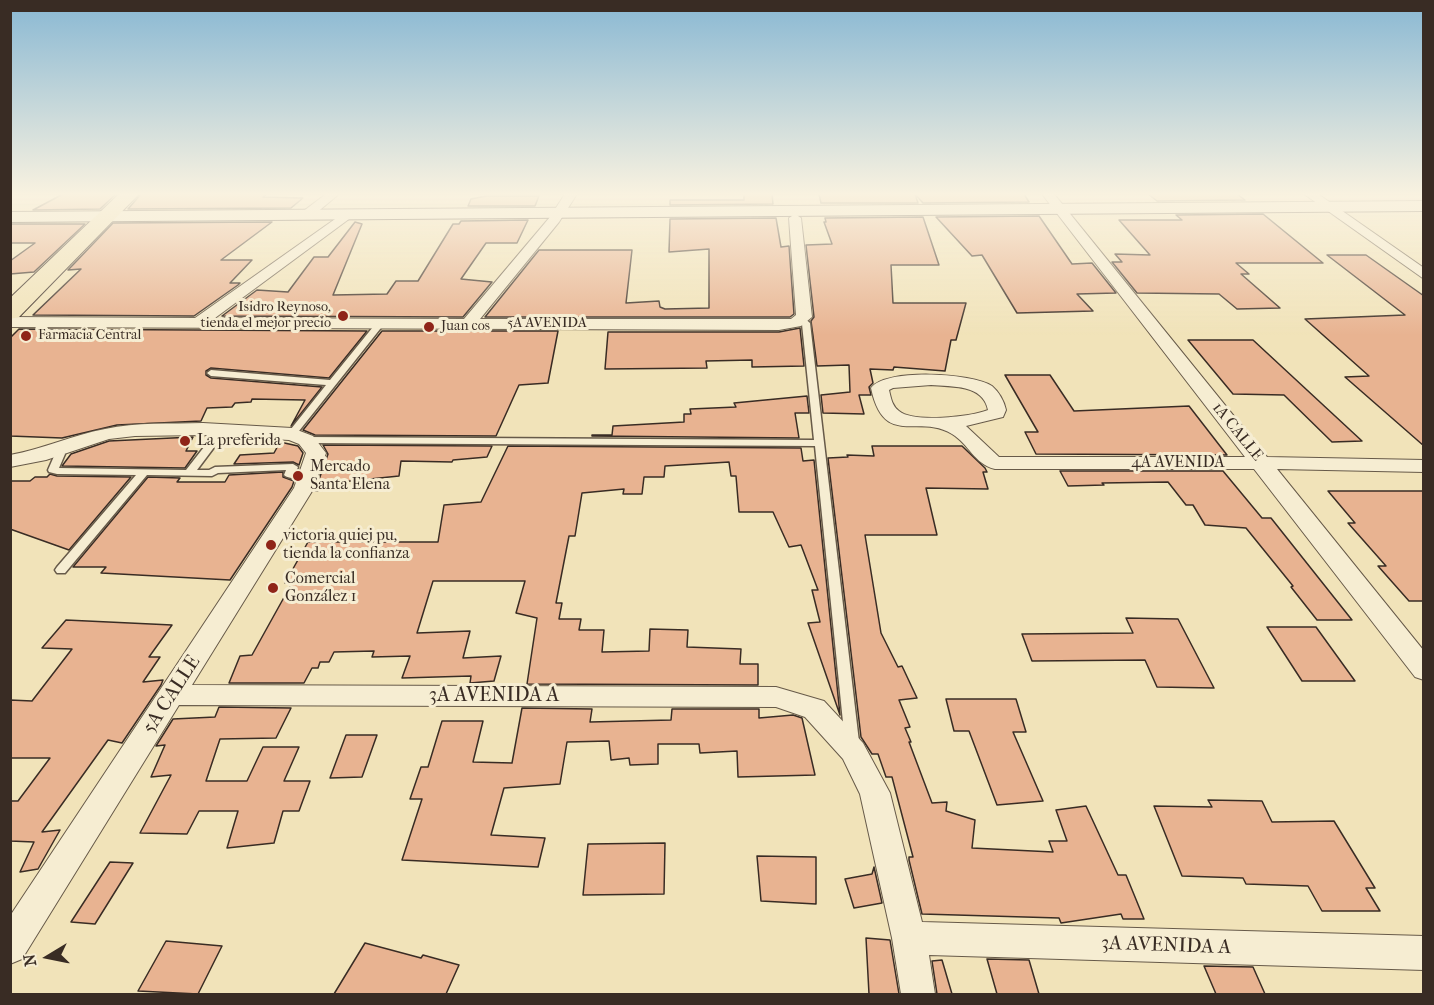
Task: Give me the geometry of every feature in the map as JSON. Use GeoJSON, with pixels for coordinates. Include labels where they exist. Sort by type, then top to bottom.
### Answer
{"type":"FeatureCollection","features":[{"type":"Feature","properties":{"kind":"main road"},"geometry":{"type":"LineString","coordinates":[[10,312],[83,241]]}},
{"type":"Feature","properties":{"kind":"street"},"geometry":{"type":"LineString","coordinates":[[200,322],[311,241]]}},
{"type":"Feature","properties":{"kind":"street"},"geometry":{"type":"LineString","coordinates":[[468,324],[537,241]]}},
{"type":"Feature","properties":{"kind":"street"},"geometry":{"type":"LineString","coordinates":[[797,241],[804,316],[797,321]]}},
{"type":"Feature","properties":{"kind":"street","name":"1A CALLE"},"geometry":{"type":"LineString","coordinates":[[1084,241],[1424,670]]}},
{"type":"Feature","properties":{"kind":"street"},"geometry":{"type":"LineString","coordinates":[[1376,241],[1424,275]]}},
{"type":"Feature","properties":{"kind":"street","name":"5A AVENIDA"},"geometry":{"type":"LineString","coordinates":[[10,322],[779,325],[797,321]]}},
{"type":"Feature","properties":{"kind":"street"},"geometry":{"type":"LineString","coordinates":[[901,381],[964,382],[985,389],[997,406],[997,412],[987,417],[948,424],[904,421],[895,418],[885,409],[880,388],[884,384],[901,381]]}},
{"type":"Feature","properties":{"kind":"street","name":"4A AVENIDA"},"geometry":{"type":"LineString","coordinates":[[948,424],[964,433],[982,455],[995,463],[1262,463],[1424,466]]}},
{"type":"Feature","properties":{"kind":"street"},"geometry":{"type":"LineString","coordinates":[[10,461],[39,456],[106,434],[135,430],[222,430],[299,437]]}},
{"type":"Feature","properties":{"kind":"street","name":"5A CALLE"},"geometry":{"type":"LineString","coordinates":[[10,947],[304,488],[316,453],[299,437]]}},
{"type":"Feature","properties":{"kind":"street","name":"3A AVENIDA A"},"geometry":{"type":"LineString","coordinates":[[173,694],[776,697],[814,709],[854,751]]}},
{"type":"Feature","properties":{"kind":"street"},"geometry":{"type":"LineString","coordinates":[[854,751],[874,793],[909,938],[918,994]]}},
{"type":"Feature","properties":{"kind":"street","name":"3A AVENIDA A"},"geometry":{"type":"LineString","coordinates":[[909,938],[1424,953]]}},
{"type":"Feature","properties":{"kind":"lane"},"geometry":{"type":"LineString","coordinates":[[797,321],[806,323],[854,751]]}},
{"type":"Feature","properties":{"kind":"lane"},"geometry":{"type":"LineString","coordinates":[[380,324],[331,383],[299,437],[819,443]]}},
{"type":"Feature","properties":{"kind":"lane"},"geometry":{"type":"LineString","coordinates":[[211,373],[331,383]]}},
{"type":"Feature","properties":{"kind":"lane"},"geometry":{"type":"LineString","coordinates":[[189,473],[222,430]]}},
{"type":"Feature","properties":{"kind":"lane"},"geometry":{"type":"LineString","coordinates":[[58,450],[60,454],[53,470],[189,473],[293,467],[290,475],[308,475]]}},
{"type":"Feature","properties":{"kind":"lane"},"geometry":{"type":"LineString","coordinates":[[61,570],[143,473]]}},
{"type":"Feature","properties":{"kind":"building"},"geometry":{"type":"Polygon","coordinates":[[[10,241],[67,241],[34,272],[10,274],[10,261],[35,243],[10,243],[10,241]]]}},
{"type":"Feature","properties":{"kind":"building"},"geometry":{"type":"Polygon","coordinates":[[[96,241],[247,241],[221,260],[252,260],[230,283],[240,283],[238,285],[194,316],[33,315],[81,269],[68,270],[96,241]]]}},
{"type":"Feature","properties":{"kind":"building"},"geometry":{"type":"Polygon","coordinates":[[[340,241],[355,241],[333,295],[387,294],[396,281],[418,281],[443,241],[518,241],[517,243],[486,243],[461,279],[492,282],[463,317],[222,316],[257,290],[288,292],[314,257],[328,257],[340,241]]]}},
{"type":"Feature","properties":{"kind":"building"},"geometry":{"type":"Polygon","coordinates":[[[669,241],[780,241],[781,247],[789,246],[794,314],[790,317],[485,317],[539,250],[632,250],[626,303],[659,301],[660,307],[665,309],[709,308],[709,249],[669,252],[669,241]]]}},
{"type":"Feature","properties":{"kind":"building"},"geometry":{"type":"Polygon","coordinates":[[[831,241],[931,241],[939,265],[891,265],[893,303],[966,303],[956,340],[951,340],[945,371],[894,367],[893,370],[870,369],[873,383],[869,387],[871,395],[859,395],[864,414],[823,413],[821,395],[850,392],[849,365],[817,366],[811,321],[814,317],[806,245],[832,244],[831,241]]]}},
{"type":"Feature","properties":{"kind":"building"},"geometry":{"type":"Polygon","coordinates":[[[958,241],[1056,241],[1072,264],[1092,263],[1116,293],[1077,294],[1093,311],[1017,313],[982,255],[972,256],[958,241]]]}},
{"type":"Feature","properties":{"kind":"building"},"geometry":{"type":"Polygon","coordinates":[[[1138,241],[1296,241],[1323,263],[1236,263],[1249,274],[1241,274],[1280,308],[1237,309],[1219,294],[1137,293],[1112,262],[1122,262],[1115,254],[1150,255],[1138,241]]]}},
{"type":"Feature","properties":{"kind":"building"},"geometry":{"type":"Polygon","coordinates":[[[1327,255],[1366,255],[1424,296],[1424,446],[1345,377],[1369,376],[1305,319],[1405,315],[1327,255]]]}},
{"type":"Feature","properties":{"kind":"building"},"geometry":{"type":"Polygon","coordinates":[[[800,328],[804,366],[752,367],[752,360],[706,361],[707,368],[605,369],[608,332],[779,332],[800,328]]]}},
{"type":"Feature","properties":{"kind":"building"},"geometry":{"type":"Polygon","coordinates":[[[19,329],[367,331],[329,378],[211,368],[206,371],[206,375],[211,378],[322,387],[291,426],[305,400],[252,399],[251,402],[235,403],[232,407],[207,408],[201,421],[117,425],[62,438],[10,436],[10,338],[19,329]]]}},
{"type":"Feature","properties":{"kind":"building"},"geometry":{"type":"Polygon","coordinates":[[[382,331],[558,331],[548,383],[519,385],[496,436],[315,435],[303,430],[382,331]]]}},
{"type":"Feature","properties":{"kind":"building"},"geometry":{"type":"Polygon","coordinates":[[[1188,340],[1253,340],[1362,441],[1332,442],[1284,395],[1233,394],[1188,340]]]}},
{"type":"Feature","properties":{"kind":"building"},"geometry":{"type":"Polygon","coordinates":[[[1005,375],[1050,375],[1074,411],[1189,406],[1227,455],[1036,454],[1025,432],[1038,432],[1005,375]]]}},
{"type":"Feature","properties":{"kind":"building"},"geometry":{"type":"Polygon","coordinates":[[[807,396],[809,413],[795,413],[799,438],[592,436],[612,435],[613,426],[684,422],[684,414],[691,414],[690,409],[736,407],[734,403],[807,396]]]}},
{"type":"Feature","properties":{"kind":"building"},"geometry":{"type":"Polygon","coordinates":[[[193,437],[186,451],[197,451],[185,468],[62,466],[71,454],[109,441],[193,437]]]}},
{"type":"Feature","properties":{"kind":"building"},"geometry":{"type":"Polygon","coordinates":[[[280,442],[298,446],[303,453],[299,465],[293,462],[234,464],[240,455],[274,453],[280,442]]]}},
{"type":"Feature","properties":{"kind":"building"},"geometry":{"type":"Polygon","coordinates":[[[323,445],[492,446],[487,457],[453,460],[452,462],[401,461],[399,476],[341,482],[339,488],[315,491],[328,454],[323,445]]]}},
{"type":"Feature","properties":{"kind":"building"},"geometry":{"type":"Polygon","coordinates":[[[508,446],[801,448],[803,461],[814,460],[840,715],[808,623],[820,622],[812,590],[818,590],[801,545],[789,547],[773,512],[739,512],[736,476],[731,476],[729,462],[665,466],[664,477],[644,477],[642,494],[623,494],[624,489],[582,493],[575,536],[569,536],[556,603],[562,603],[559,619],[581,619],[579,630],[604,630],[602,652],[649,651],[650,629],[688,630],[687,647],[741,649],[740,664],[758,664],[758,685],[527,684],[537,618],[516,613],[525,581],[433,581],[417,633],[470,631],[463,658],[501,656],[494,681],[470,683],[471,676],[402,678],[410,656],[372,657],[374,651],[334,652],[329,662],[320,662],[318,668],[312,668],[304,683],[229,683],[240,656],[252,655],[292,583],[285,583],[308,542],[438,542],[444,505],[481,502],[508,446]]]}},
{"type":"Feature","properties":{"kind":"building"},"geometry":{"type":"Polygon","coordinates":[[[872,446],[962,446],[987,472],[983,472],[988,489],[926,488],[937,535],[865,535],[881,633],[898,667],[902,666],[917,698],[899,700],[910,727],[905,728],[911,742],[909,742],[932,803],[947,802],[946,811],[975,820],[972,848],[1053,852],[1049,841],[1067,841],[1056,810],[1086,806],[1118,875],[1126,875],[1144,919],[1123,919],[1121,914],[1061,923],[1059,918],[922,914],[909,860],[909,857],[913,857],[892,777],[886,777],[878,754],[872,754],[861,737],[828,458],[848,457],[847,455],[874,456],[872,446]]]}},
{"type":"Feature","properties":{"kind":"building"},"geometry":{"type":"Polygon","coordinates":[[[1060,471],[1223,471],[1262,518],[1271,518],[1352,620],[1317,620],[1246,528],[1205,525],[1193,505],[1186,505],[1168,482],[1068,486],[1060,471]]]}},
{"type":"Feature","properties":{"kind":"building"},"geometry":{"type":"Polygon","coordinates":[[[283,472],[283,477],[294,481],[292,487],[230,580],[101,573],[106,567],[73,567],[148,477],[180,478],[177,482],[225,482],[229,475],[283,472]]]}},
{"type":"Feature","properties":{"kind":"building"},"geometry":{"type":"Polygon","coordinates":[[[50,474],[131,477],[69,550],[10,529],[10,481],[30,481],[35,477],[47,477],[50,474]]]}},
{"type":"Feature","properties":{"kind":"building"},"geometry":{"type":"Polygon","coordinates":[[[1328,491],[1424,491],[1424,601],[1409,601],[1378,566],[1386,566],[1348,523],[1355,523],[1328,491]]]}},
{"type":"Feature","properties":{"kind":"building"},"geometry":{"type":"Polygon","coordinates":[[[1126,618],[1178,619],[1214,688],[1157,687],[1145,660],[1032,661],[1022,634],[1133,633],[1126,618]]]}},
{"type":"Feature","properties":{"kind":"building"},"geometry":{"type":"Polygon","coordinates":[[[66,620],[172,625],[149,657],[160,657],[143,682],[163,680],[122,743],[108,740],[42,832],[60,830],[38,869],[20,872],[34,842],[10,841],[10,801],[18,801],[50,758],[10,758],[10,700],[32,701],[72,649],[42,648],[66,620]]]}},
{"type":"Feature","properties":{"kind":"building"},"geometry":{"type":"Polygon","coordinates":[[[1267,627],[1316,627],[1355,681],[1302,681],[1267,627]]]}},
{"type":"Feature","properties":{"kind":"building"},"geometry":{"type":"Polygon","coordinates":[[[946,699],[1016,699],[1026,732],[1013,732],[1043,801],[997,805],[969,731],[954,731],[946,699]]]}},
{"type":"Feature","properties":{"kind":"building"},"geometry":{"type":"Polygon","coordinates":[[[219,707],[291,708],[276,738],[220,739],[206,781],[247,781],[263,747],[299,747],[284,781],[310,781],[299,811],[283,811],[274,843],[227,848],[238,811],[199,811],[187,834],[140,833],[171,775],[151,777],[165,745],[156,746],[173,719],[215,717],[219,707]]]}},
{"type":"Feature","properties":{"kind":"building"},"geometry":{"type":"Polygon","coordinates":[[[522,708],[592,709],[590,722],[671,720],[672,709],[759,709],[759,718],[793,715],[802,718],[815,775],[738,777],[737,751],[700,753],[699,744],[658,744],[658,764],[630,765],[629,758],[611,760],[609,741],[567,742],[560,784],[504,788],[491,835],[545,838],[538,867],[402,860],[422,799],[410,799],[421,767],[428,767],[442,721],[483,721],[473,762],[512,763],[522,708]]]}},
{"type":"Feature","properties":{"kind":"building"},"geometry":{"type":"Polygon","coordinates":[[[346,735],[377,735],[362,777],[330,778],[346,735]]]}},
{"type":"Feature","properties":{"kind":"building"},"geometry":{"type":"Polygon","coordinates":[[[1208,800],[1262,801],[1272,822],[1334,821],[1375,888],[1366,888],[1380,911],[1322,911],[1308,886],[1246,884],[1243,878],[1182,876],[1154,806],[1212,807],[1208,800]]]}},
{"type":"Feature","properties":{"kind":"building"},"geometry":{"type":"Polygon","coordinates":[[[665,843],[664,894],[583,895],[588,844],[665,843]]]}},
{"type":"Feature","properties":{"kind":"building"},"geometry":{"type":"Polygon","coordinates":[[[757,856],[816,857],[816,904],[761,901],[757,856]]]}},
{"type":"Feature","properties":{"kind":"building"},"geometry":{"type":"Polygon","coordinates":[[[110,862],[133,863],[95,924],[71,922],[110,862]]]}},
{"type":"Feature","properties":{"kind":"building"},"geometry":{"type":"Polygon","coordinates":[[[874,867],[882,903],[854,908],[845,879],[872,874],[874,867]]]}},
{"type":"Feature","properties":{"kind":"building"},"geometry":{"type":"Polygon","coordinates":[[[866,938],[890,940],[899,994],[869,994],[866,938]]]}},
{"type":"Feature","properties":{"kind":"building"},"geometry":{"type":"Polygon","coordinates":[[[166,941],[222,946],[198,994],[138,991],[166,941]]]}},
{"type":"Feature","properties":{"kind":"building"},"geometry":{"type":"Polygon","coordinates":[[[365,943],[421,958],[423,955],[459,965],[446,994],[334,994],[365,943]]]}},
{"type":"Feature","properties":{"kind":"building"},"geometry":{"type":"Polygon","coordinates":[[[987,959],[1029,960],[1039,994],[997,994],[987,959]]]}},
{"type":"Feature","properties":{"kind":"building"},"geometry":{"type":"Polygon","coordinates":[[[942,960],[952,994],[937,994],[932,961],[942,960]]]}},
{"type":"Feature","properties":{"kind":"building"},"geometry":{"type":"Polygon","coordinates":[[[1204,966],[1253,967],[1265,994],[1216,994],[1204,966]]]}},
{"type":"Feature","properties":{"kind":"place","name":"Isidro Reynoso, tienda el mejor precio"},"geometry":{"type":"Point","coordinates":[343,316]}},
{"type":"Feature","properties":{"kind":"place","name":"Juan cos"},"geometry":{"type":"Point","coordinates":[429,327]}},
{"type":"Feature","properties":{"kind":"place","name":"Farmacia Central"},"geometry":{"type":"Point","coordinates":[26,336]}},
{"type":"Feature","properties":{"kind":"place","name":"La preferida"},"geometry":{"type":"Point","coordinates":[185,441]}},
{"type":"Feature","properties":{"kind":"place","name":"Mercado Santa Elena"},"geometry":{"type":"Point","coordinates":[298,476]}},
{"type":"Feature","properties":{"kind":"place","name":"victoria quiej pu, tienda la confianza"},"geometry":{"type":"Point","coordinates":[271,545]}},
{"type":"Feature","properties":{"kind":"place","name":"Comercial González 1"},"geometry":{"type":"Point","coordinates":[273,588]}}]}
